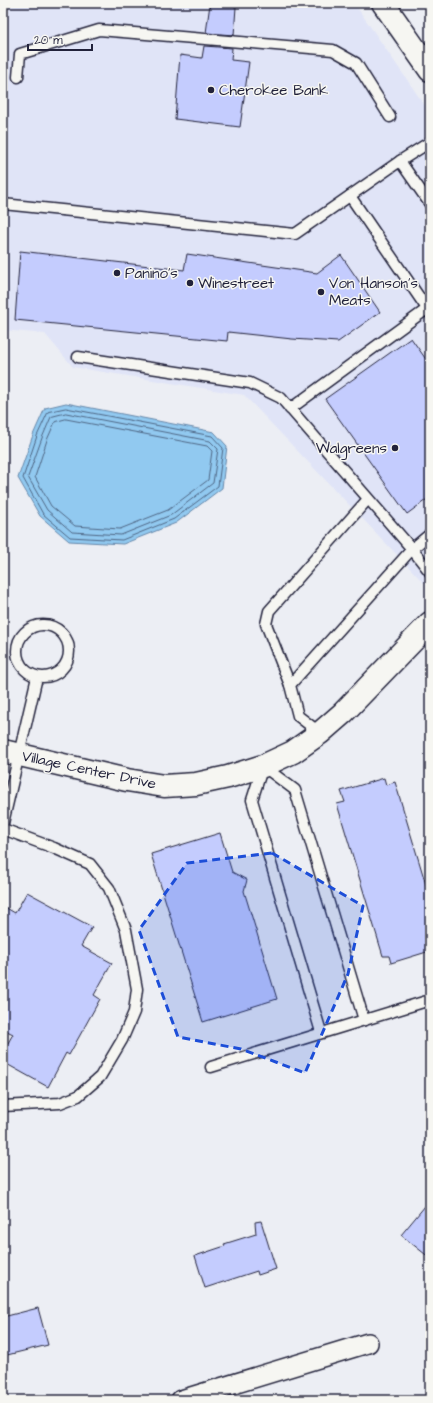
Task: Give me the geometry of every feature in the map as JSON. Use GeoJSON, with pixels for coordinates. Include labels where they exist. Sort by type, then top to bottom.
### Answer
{"type":"FeatureCollection","features":[{"type":"Feature","properties":{"kind":"street"},"geometry":{"type":"LineString","coordinates":[[383,3],[430,70]]}},
{"type":"Feature","properties":{"kind":"street","name":"Village Center Drive"},"geometry":{"type":"LineString","coordinates":[[11,753],[127,780],[164,786],[196,784],[228,778],[263,766],[293,752],[320,733],[343,713],[430,623]]}},
{"type":"Feature","properties":{"kind":"street"},"geometry":{"type":"LineString","coordinates":[[181,1400],[368,1343]]}},
{"type":"Feature","properties":{"kind":"lane"},"geometry":{"type":"LineString","coordinates":[[18,77],[20,54],[99,30],[333,50],[356,64],[390,117]]}},
{"type":"Feature","properties":{"kind":"lane"},"geometry":{"type":"LineString","coordinates":[[3,204],[295,234],[430,142]]}},
{"type":"Feature","properties":{"kind":"lane"},"geometry":{"type":"LineString","coordinates":[[400,161],[430,204]]}},
{"type":"Feature","properties":{"kind":"lane"},"geometry":{"type":"LineString","coordinates":[[290,408],[428,311],[350,196]]}},
{"type":"Feature","properties":{"kind":"lane"},"geometry":{"type":"LineString","coordinates":[[78,357],[250,384],[281,398],[412,549],[430,572]]}},
{"type":"Feature","properties":{"kind":"lane"},"geometry":{"type":"LineString","coordinates":[[320,733],[298,716],[290,685],[266,624],[269,612],[368,499]]}},
{"type":"Feature","properties":{"kind":"lane"},"geometry":{"type":"LineString","coordinates":[[290,685],[412,549],[430,534]]}},
{"type":"Feature","properties":{"kind":"lane"},"geometry":{"type":"LineString","coordinates":[[52,626],[64,634],[70,649],[67,665],[54,676],[36,678],[22,668],[16,653],[20,638],[32,627],[52,626]]}},
{"type":"Feature","properties":{"kind":"lane"},"geometry":{"type":"LineString","coordinates":[[3,823],[11,753],[36,678]]}},
{"type":"Feature","properties":{"kind":"lane"},"geometry":{"type":"LineString","coordinates":[[321,1032],[252,800],[263,766],[295,790],[364,1020]]}},
{"type":"Feature","properties":{"kind":"lane"},"geometry":{"type":"LineString","coordinates":[[3,829],[54,848],[90,864],[110,888],[126,930],[137,989],[134,1012],[122,1040],[100,1077],[78,1096],[60,1103],[3,1106]]}},
{"type":"Feature","properties":{"kind":"lane"},"geometry":{"type":"LineString","coordinates":[[211,1067],[321,1032],[430,1000]]}},
{"type":"Feature","properties":{"kind":"highlighted area"},"geometry":{"type":"Polygon","coordinates":[[[272,853],[363,906],[348,974],[305,1073],[241,1049],[178,1037],[139,930],[187,863],[272,853]]]}},
{"type":"Feature","properties":{"kind":"shaded area"},"geometry":{"type":"Polygon","coordinates":[[[3,3],[354,3],[430,113],[430,578],[424,583],[244,395],[73,367],[45,334],[3,330],[3,3]]]}},
{"type":"Feature","properties":{"kind":"water"},"geometry":{"type":"Polygon","coordinates":[[[66,403],[214,432],[227,446],[222,488],[176,523],[123,544],[69,541],[40,516],[18,478],[33,435],[45,408],[66,403]]]}},
{"type":"Feature","properties":{"kind":"building"},"geometry":{"type":"Polygon","coordinates":[[[210,4],[236,7],[234,35],[206,33],[210,4]]]}},
{"type":"Feature","properties":{"kind":"building","name":"Cherokee Bank"},"geometry":{"type":"Polygon","coordinates":[[[204,46],[232,48],[231,60],[249,62],[240,127],[175,119],[180,55],[202,58],[204,46]]]}},
{"type":"Feature","properties":{"kind":"building"},"geometry":{"type":"Polygon","coordinates":[[[20,251],[184,270],[187,254],[317,273],[341,255],[380,312],[338,342],[228,332],[227,341],[15,320],[20,251]]]}},
{"type":"Feature","properties":{"kind":"building","name":"Walgreens"},"geometry":{"type":"Polygon","coordinates":[[[411,338],[430,365],[430,497],[407,514],[325,399],[411,338]]]}},
{"type":"Feature","properties":{"kind":"building"},"geometry":{"type":"Polygon","coordinates":[[[384,778],[386,785],[395,782],[430,898],[430,951],[391,963],[389,956],[383,956],[337,804],[345,802],[341,791],[384,778]]]}},
{"type":"Feature","properties":{"kind":"building"},"geometry":{"type":"Polygon","coordinates":[[[220,833],[232,872],[247,880],[244,891],[277,999],[203,1022],[151,854],[220,833]]]}},
{"type":"Feature","properties":{"kind":"building"},"geometry":{"type":"Polygon","coordinates":[[[27,892],[92,927],[81,946],[112,963],[94,995],[100,999],[69,1055],[66,1053],[48,1087],[3,1062],[3,1052],[13,1034],[3,1029],[3,906],[15,913],[27,892]]]}},
{"type":"Feature","properties":{"kind":"building"},"geometry":{"type":"Polygon","coordinates":[[[430,1200],[430,1258],[401,1235],[430,1200]]]}},
{"type":"Feature","properties":{"kind":"building"},"geometry":{"type":"Polygon","coordinates":[[[261,1221],[276,1269],[258,1275],[257,1271],[205,1288],[195,1256],[225,1246],[224,1244],[256,1234],[255,1222],[261,1221]]]}},
{"type":"Feature","properties":{"kind":"building"},"geometry":{"type":"Polygon","coordinates":[[[38,1308],[48,1345],[3,1356],[3,1317],[38,1308]]]}},
{"type":"Feature","properties":{"kind":"place","name":"Cherokee Bank"},"geometry":{"type":"Point","coordinates":[211,90]}},
{"type":"Feature","properties":{"kind":"place","name":"Panino's"},"geometry":{"type":"Point","coordinates":[117,273]}},
{"type":"Feature","properties":{"kind":"place","name":"Winestreet"},"geometry":{"type":"Point","coordinates":[190,283]}},
{"type":"Feature","properties":{"kind":"place","name":"Von Hanson's Meats"},"geometry":{"type":"Point","coordinates":[321,292]}},
{"type":"Feature","properties":{"kind":"place","name":"Walgreens"},"geometry":{"type":"Point","coordinates":[395,448]}}]}
